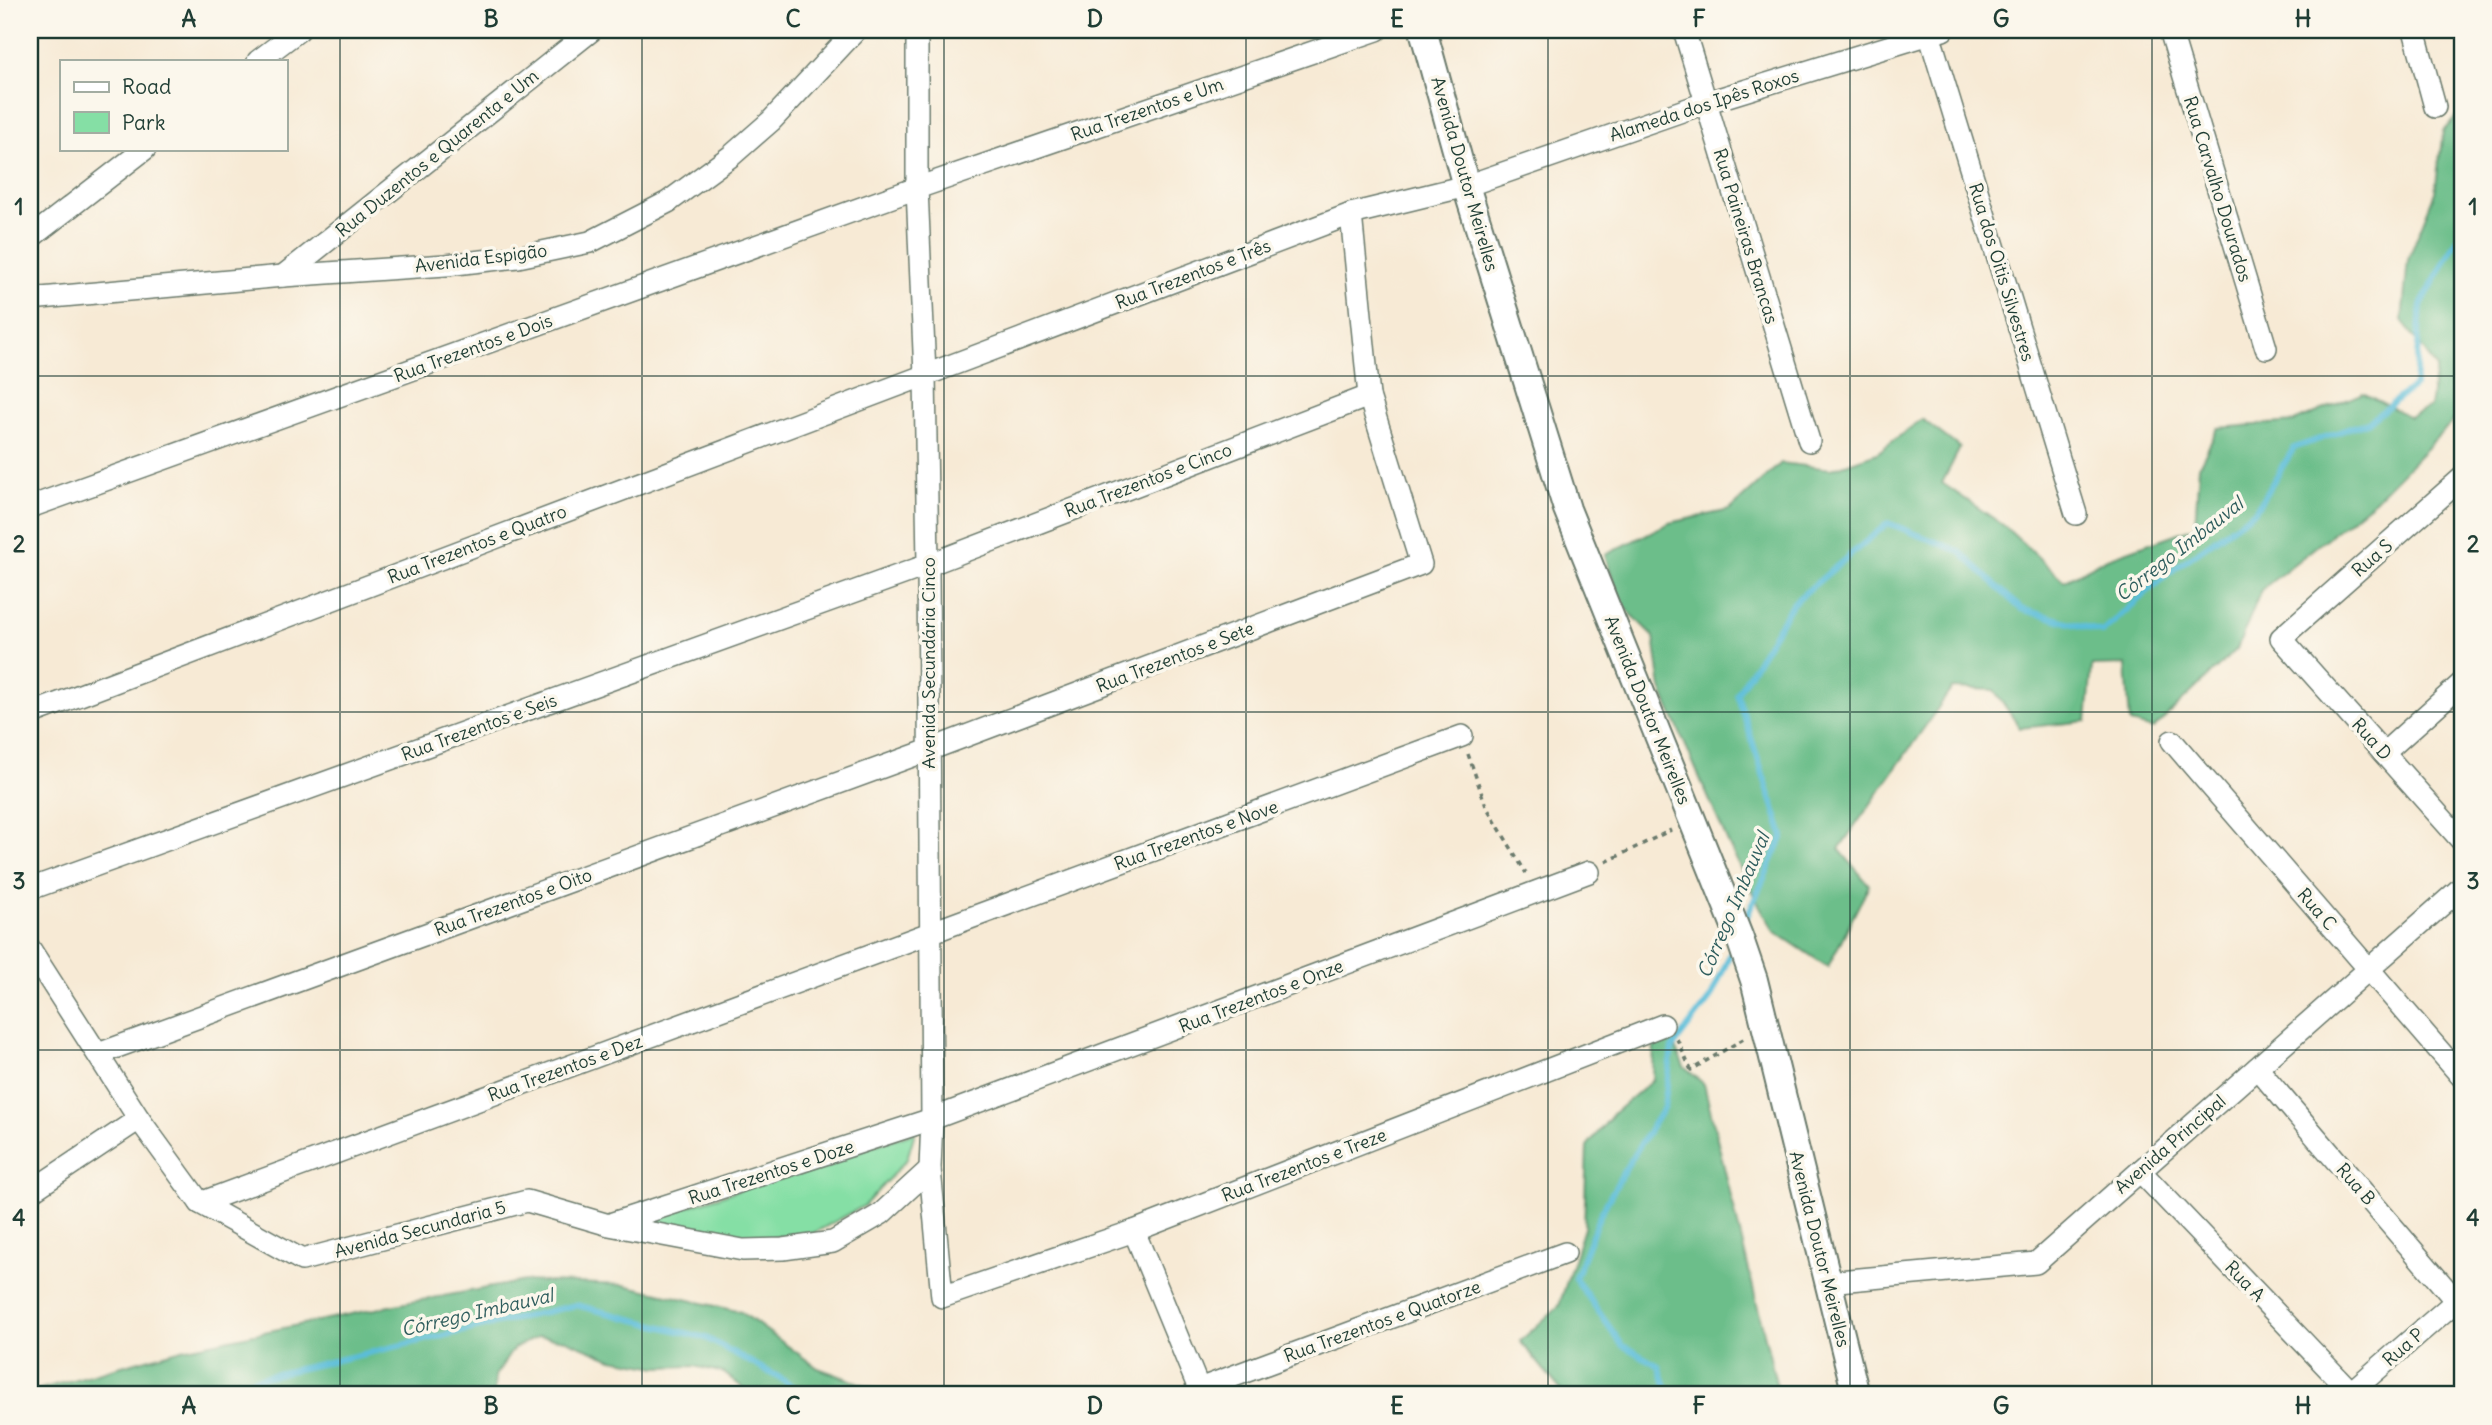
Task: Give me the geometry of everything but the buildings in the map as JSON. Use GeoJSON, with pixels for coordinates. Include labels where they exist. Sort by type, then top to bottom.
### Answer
{"type":"FeatureCollection","features":[{"type":"Feature","properties":{"kind":"main road","name":"Avenida Doutor Meirelles"},"geometry":{"type":"LineString","coordinates":[[1423,30],[1466,186],[1567,509],[1754,980],[1856,1395]]}},
{"type":"Feature","properties":{"kind":"street"},"geometry":{"type":"LineString","coordinates":[[259,60],[299,30]]}},
{"type":"Feature","properties":{"kind":"street","name":"Rua Duzentos e Quarenta e Um"},"geometry":{"type":"LineString","coordinates":[[283,276],[592,30]]}},
{"type":"Feature","properties":{"kind":"street","name":"Avenida Espigão"},"geometry":{"type":"LineString","coordinates":[[30,299],[283,276],[446,265],[518,257],[590,242],[668,202],[731,156],[771,121],[856,30]]}},
{"type":"Feature","properties":{"kind":"street","name":"Avenida Secundária Cinco"},"geometry":{"type":"LineString","coordinates":[[917,30],[917,188],[925,375],[928,565],[932,1119],[930,1168],[942,1297]]}},
{"type":"Feature","properties":{"kind":"street","name":"Rua Trezentos e Um"},"geometry":{"type":"LineString","coordinates":[[917,188],[1377,30]]}},
{"type":"Feature","properties":{"kind":"street","name":"Rua Paineiras Brancas"},"geometry":{"type":"LineString","coordinates":[[1685,30],[1809,441]]}},
{"type":"Feature","properties":{"kind":"street","name":"Rua Carvalho Dourados"},"geometry":{"type":"LineString","coordinates":[[2170,30],[2266,348]]}},
{"type":"Feature","properties":{"kind":"street"},"geometry":{"type":"LineString","coordinates":[[2414,30],[2435,107]]}},
{"type":"Feature","properties":{"kind":"street","name":"Alameda dos Ipês Roxos"},"geometry":{"type":"LineString","coordinates":[[1466,186],[1706,103],[1933,31]]}},
{"type":"Feature","properties":{"kind":"street","name":"Rua dos Oitis Silvestres"},"geometry":{"type":"LineString","coordinates":[[1933,31],[2076,514]]}},
{"type":"Feature","properties":{"kind":"street"},"geometry":{"type":"LineString","coordinates":[[30,238],[144,150]]}},
{"type":"Feature","properties":{"kind":"street","name":"Rua Trezentos e Três"},"geometry":{"type":"LineString","coordinates":[[925,375],[1352,214],[1466,186]]}},
{"type":"Feature","properties":{"kind":"street","name":"Rua Trezentos e Dois"},"geometry":{"type":"LineString","coordinates":[[30,508],[917,188]]}},
{"type":"Feature","properties":{"kind":"street"},"geometry":{"type":"LineString","coordinates":[[1352,214],[1369,396]]}},
{"type":"Feature","properties":{"kind":"street","name":"Rua Trezentos e Quatro"},"geometry":{"type":"LineString","coordinates":[[30,713],[925,375]]}},
{"type":"Feature","properties":{"kind":"street","name":"Rua Trezentos e Sete"},"geometry":{"type":"LineString","coordinates":[[929,750],[1421,564],[1369,396]]}},
{"type":"Feature","properties":{"kind":"street","name":"Rua Trezentos e Cinco"},"geometry":{"type":"LineString","coordinates":[[928,565],[1369,396]]}},
{"type":"Feature","properties":{"kind":"street","name":"Rua S"},"geometry":{"type":"LineString","coordinates":[[2281,638],[2462,478]]}},
{"type":"Feature","properties":{"kind":"street","name":"Rua Trezentos e Seis"},"geometry":{"type":"LineString","coordinates":[[30,890],[928,565]]}},
{"type":"Feature","properties":{"kind":"street","name":"Rua D"},"geometry":{"type":"LineString","coordinates":[[2281,638],[2462,841]]}},
{"type":"Feature","properties":{"kind":"street"},"geometry":{"type":"LineString","coordinates":[[2384,753],[2462,683]]}},
{"type":"Feature","properties":{"kind":"street","name":"Rua Trezentos e Nove"},"geometry":{"type":"LineString","coordinates":[[930,934],[1462,736]]}},
{"type":"Feature","properties":{"kind":"street","name":"Rua C"},"geometry":{"type":"LineString","coordinates":[[2172,741],[2462,1077]]}},
{"type":"Feature","properties":{"kind":"street","name":"Rua Trezentos e Oito"},"geometry":{"type":"LineString","coordinates":[[98,1054],[929,750]]}},
{"type":"Feature","properties":{"kind":"street","name":"Rua Trezentos e Onze"},"geometry":{"type":"LineString","coordinates":[[932,1119],[1589,872]]}},
{"type":"Feature","properties":{"kind":"street","name":"Avenida Principal"},"geometry":{"type":"LineString","coordinates":[[1827,1282],[2036,1263],[2462,887]]}},
{"type":"Feature","properties":{"kind":"street","name":"Rua Trezentos e Dez"},"geometry":{"type":"LineString","coordinates":[[200,1203],[930,934]]}},
{"type":"Feature","properties":{"kind":"street","name":"Avenida Secundaria 5"},"geometry":{"type":"LineString","coordinates":[[30,949],[38,979],[98,1054],[139,1119],[200,1203],[302,1260],[527,1201],[609,1225],[743,1250],[783,1249],[833,1242],[881,1214],[930,1168]]}},
{"type":"Feature","properties":{"kind":"street","name":"Rua Trezentos e Treze"},"geometry":{"type":"LineString","coordinates":[[942,1297],[1135,1231],[1668,1028]]}},
{"type":"Feature","properties":{"kind":"street","name":"Rua B"},"geometry":{"type":"LineString","coordinates":[[2256,1068],[2456,1301]]}},
{"type":"Feature","properties":{"kind":"street"},"geometry":{"type":"LineString","coordinates":[[30,1192],[139,1119]]}},
{"type":"Feature","properties":{"kind":"street","name":"Rua Trezentos e Doze"},"geometry":{"type":"LineString","coordinates":[[609,1225],[932,1119]]}},
{"type":"Feature","properties":{"kind":"street","name":"Rua A"},"geometry":{"type":"LineString","coordinates":[[2140,1171],[2351,1392]]}},
{"type":"Feature","properties":{"kind":"street","name":"Rua Trezentos e Quatorze"},"geometry":{"type":"LineString","coordinates":[[1135,1231],[1199,1389],[1565,1253]]}},
{"type":"Feature","properties":{"kind":"street","name":"Rua P"},"geometry":{"type":"LineString","coordinates":[[2351,1392],[2456,1301]]}},
{"type":"Feature","properties":{"kind":"path"},"geometry":{"type":"LineString","coordinates":[[1462,736],[1486,806],[1536,891]]}},
{"type":"Feature","properties":{"kind":"path"},"geometry":{"type":"LineString","coordinates":[[1589,872],[1692,820]]}},
{"type":"Feature","properties":{"kind":"path"},"geometry":{"type":"LineString","coordinates":[[1668,1028],[1691,1070],[1765,1027]]}},
{"type":"Feature","properties":{"kind":"green space"},"geometry":{"type":"Polygon","coordinates":[[[2462,111],[2462,412],[2375,500],[2261,590],[2237,649],[2153,729],[2130,723],[2126,665],[2092,666],[2087,721],[2020,728],[1994,690],[1952,688],[1839,849],[1869,885],[1828,967],[1774,931],[1729,845],[1661,689],[1654,637],[1621,604],[1605,555],[1669,523],[1730,510],[1781,463],[1831,469],[1877,453],[1922,419],[1960,448],[1942,483],[2003,525],[2064,581],[2105,559],[2195,527],[2199,466],[2218,428],[2294,422],[2363,393],[2410,417],[2430,407],[2436,367],[2402,320],[2408,260],[2435,192],[2443,131],[2462,111]]]}},
{"type":"Feature","properties":{"kind":"green space"},"geometry":{"type":"Polygon","coordinates":[[[1662,1030],[1669,1034],[1684,1067],[1704,1084],[1779,1395],[1565,1395],[1520,1341],[1559,1306],[1584,1228],[1587,1146],[1614,1113],[1653,1080],[1654,1037],[1662,1030]]]}},
{"type":"Feature","properties":{"kind":"green space"},"geometry":{"type":"Polygon","coordinates":[[[915,1132],[907,1159],[864,1206],[814,1233],[756,1239],[647,1220],[915,1132]]]}},
{"type":"Feature","properties":{"kind":"green space"},"geometry":{"type":"Polygon","coordinates":[[[525,1281],[624,1285],[741,1312],[818,1368],[892,1395],[752,1395],[724,1373],[694,1366],[658,1367],[612,1359],[566,1340],[539,1336],[514,1348],[495,1376],[494,1395],[30,1395],[30,1392],[182,1349],[525,1281]]]}},
{"type":"Feature","properties":{"kind":"waterway","name":"Córrego Imbauval"},"geometry":{"type":"LineString","coordinates":[[1744,923],[1783,836],[1737,694],[1793,603],[1888,523],[1959,551],[2021,609],[2102,632],[2167,574],[2255,511],[2294,448],[2370,421],[2415,385],[2421,305],[2462,231]]}},
{"type":"Feature","properties":{"kind":"waterway","name":"Córrego Imbauval"},"geometry":{"type":"LineString","coordinates":[[1669,1395],[1659,1366],[1622,1345],[1575,1278],[1599,1217],[1664,1107],[1672,1048],[1711,997],[1734,946]]}},
{"type":"Feature","properties":{"kind":"waterway","name":"Córrego Imbauval"},"geometry":{"type":"LineString","coordinates":[[186,1395],[576,1305],[706,1338],[780,1378],[804,1395]]}}]}
